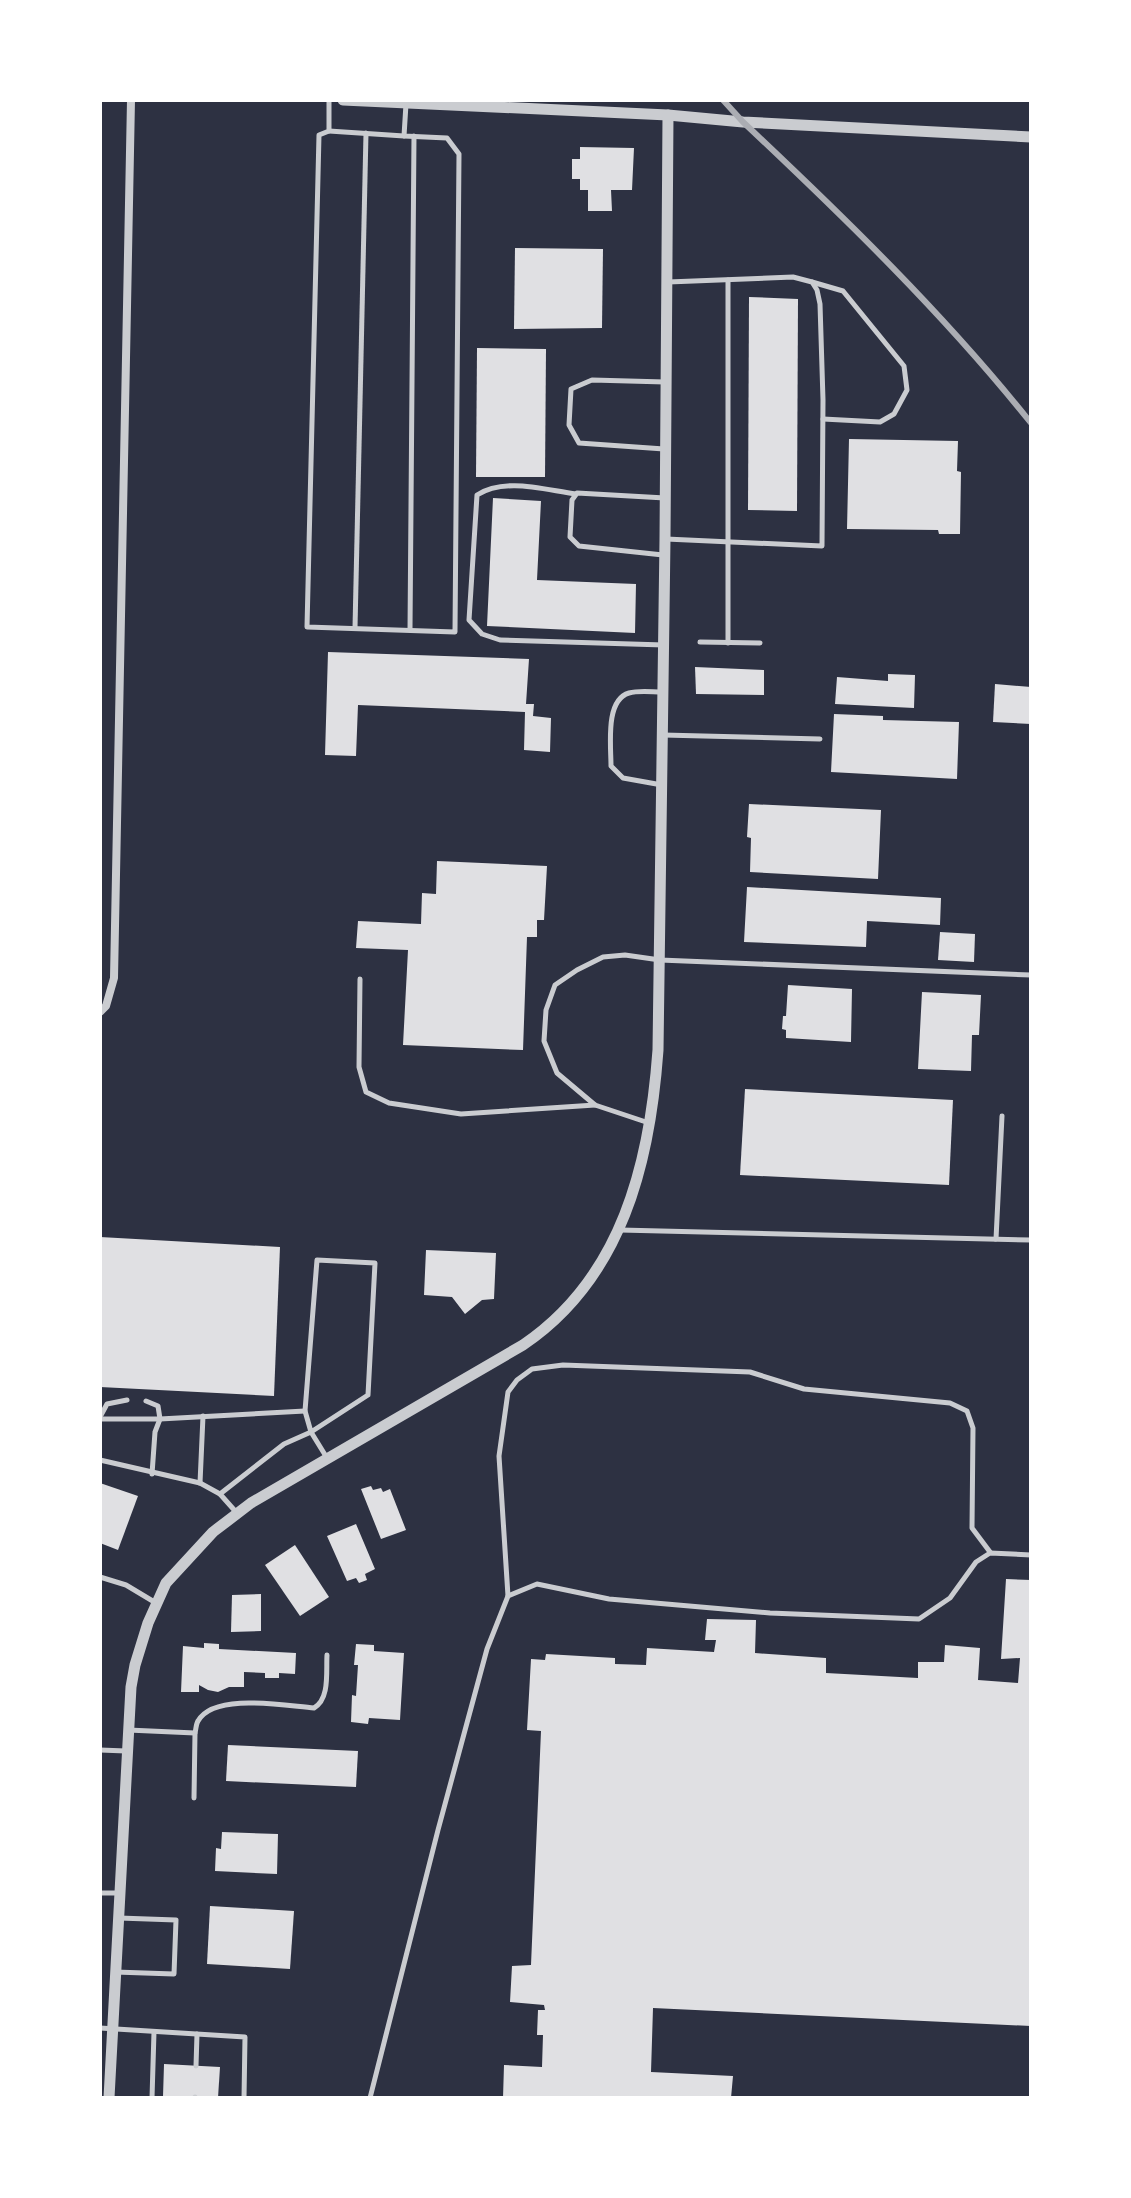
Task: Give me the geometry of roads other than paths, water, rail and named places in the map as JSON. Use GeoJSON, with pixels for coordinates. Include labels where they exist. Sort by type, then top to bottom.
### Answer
{"type":"FeatureCollection","features":[{"type":"Feature","properties":{"kind":"street"},"geometry":{"type":"LineString","coordinates":[[103,1009],[114,978],[131,100]]}},
{"type":"Feature","properties":{"kind":"street"},"geometry":{"type":"LineString","coordinates":[[343,100],[668,115],[743,122],[1031,137]]}},
{"type":"Feature","properties":{"kind":"street"},"geometry":{"type":"LineString","coordinates":[[109,2098],[106,2029],[115,1972],[131,1687],[148,1623],[166,1583],[213,1532],[237,1512],[540,1333],[585,1288],[603,1261],[619,1230],[639,1172],[650,1123],[658,1050],[668,115]]}},
{"type":"Feature","properties":{"kind":"lane"},"geometry":{"type":"LineString","coordinates":[[329,100],[329,131]]}},
{"type":"Feature","properties":{"kind":"lane"},"geometry":{"type":"LineString","coordinates":[[404,136],[406,103]]}},
{"type":"Feature","properties":{"kind":"lane"},"geometry":{"type":"LineString","coordinates":[[329,131],[447,138],[459,154],[455,632],[307,627],[319,135],[329,131]]}},
{"type":"Feature","properties":{"kind":"lane"},"geometry":{"type":"LineString","coordinates":[[355,628],[366,133]]}},
{"type":"Feature","properties":{"kind":"lane"},"geometry":{"type":"LineString","coordinates":[[410,630],[414,136]]}},
{"type":"Feature","properties":{"kind":"lane"},"geometry":{"type":"LineString","coordinates":[[667,282],[793,277],[843,291],[904,366],[907,390],[894,414],[880,422],[823,419]]}},
{"type":"Feature","properties":{"kind":"lane"},"geometry":{"type":"LineString","coordinates":[[728,280],[728,643]]}},
{"type":"Feature","properties":{"kind":"lane"},"geometry":{"type":"LineString","coordinates":[[665,539],[822,546],[820,304],[812,282]]}},
{"type":"Feature","properties":{"kind":"lane"},"geometry":{"type":"LineString","coordinates":[[666,382],[592,380],[582,384],[571,389],[569,425],[579,443],[666,449]]}},
{"type":"Feature","properties":{"kind":"lane"},"geometry":{"type":"LineString","coordinates":[[664,645],[500,640],[482,634],[469,620],[477,495],[488,488],[508,485],[576,494],[587,492],[666,498]]}},
{"type":"Feature","properties":{"kind":"lane"},"geometry":{"type":"LineString","coordinates":[[576,494],[572,500],[570,537],[579,546],[665,556]]}},
{"type":"Feature","properties":{"kind":"lane"},"geometry":{"type":"LineString","coordinates":[[700,642],[760,643]]}},
{"type":"Feature","properties":{"kind":"lane"},"geometry":{"type":"LineString","coordinates":[[662,786],[623,778],[611,766],[611,715],[620,698],[630,692],[663,692]]}},
{"type":"Feature","properties":{"kind":"lane"},"geometry":{"type":"LineString","coordinates":[[663,735],[820,739]]}},
{"type":"Feature","properties":{"kind":"lane"},"geometry":{"type":"LineString","coordinates":[[595,1105],[557,1073],[544,1041],[546,1010],[555,985],[603,957],[625,955],[660,960],[1031,975]]}},
{"type":"Feature","properties":{"kind":"lane"},"geometry":{"type":"LineString","coordinates":[[360,979],[359,1067],[366,1092],[389,1103],[461,1114],[595,1105],[650,1123]]}},
{"type":"Feature","properties":{"kind":"lane"},"geometry":{"type":"LineString","coordinates":[[996,1239],[1002,1116]]}},
{"type":"Feature","properties":{"kind":"lane"},"geometry":{"type":"LineString","coordinates":[[619,1230],[1031,1240]]}},
{"type":"Feature","properties":{"kind":"lane"},"geometry":{"type":"LineString","coordinates":[[220,1494],[284,1444],[311,1432],[368,1395],[375,1263],[317,1260],[305,1411],[311,1432],[328,1459]]}},
{"type":"Feature","properties":{"kind":"lane"},"geometry":{"type":"LineString","coordinates":[[370,2098],[487,1649],[508,1596],[499,1456],[508,1392],[517,1380],[532,1369],[563,1365],[750,1372],[804,1389],[950,1403],[967,1411],[973,1428],[972,1528],[990,1553]]}},
{"type":"Feature","properties":{"kind":"lane"},"geometry":{"type":"LineString","coordinates":[[127,1400],[107,1404],[100,1418],[160,1419],[305,1411]]}},
{"type":"Feature","properties":{"kind":"lane"},"geometry":{"type":"LineString","coordinates":[[146,1401],[158,1406],[160,1419],[155,1432],[152,1474]]}},
{"type":"Feature","properties":{"kind":"lane"},"geometry":{"type":"LineString","coordinates":[[200,1483],[203,1416]]}},
{"type":"Feature","properties":{"kind":"lane"},"geometry":{"type":"LineString","coordinates":[[100,1460],[200,1483],[220,1494],[237,1512]]}},
{"type":"Feature","properties":{"kind":"lane"},"geometry":{"type":"LineString","coordinates":[[508,1596],[537,1584],[609,1599],[770,1613],[919,1619],[950,1598],[976,1562],[990,1553],[1031,1555]]}},
{"type":"Feature","properties":{"kind":"lane"},"geometry":{"type":"LineString","coordinates":[[100,1577],[126,1585],[157,1604]]}},
{"type":"Feature","properties":{"kind":"lane"},"geometry":{"type":"LineString","coordinates":[[194,1798],[198,1720],[212,1708],[228,1703],[314,1708],[324,1696],[327,1655]]}},
{"type":"Feature","properties":{"kind":"lane"},"geometry":{"type":"LineString","coordinates":[[127,1730],[195,1733]]}},
{"type":"Feature","properties":{"kind":"lane"},"geometry":{"type":"LineString","coordinates":[[100,1750],[126,1751]]}},
{"type":"Feature","properties":{"kind":"lane"},"geometry":{"type":"LineString","coordinates":[[100,1893],[119,1893]]}},
{"type":"Feature","properties":{"kind":"lane"},"geometry":{"type":"LineString","coordinates":[[115,1972],[174,1974],[176,1920],[118,1918]]}},
{"type":"Feature","properties":{"kind":"lane"},"geometry":{"type":"LineString","coordinates":[[106,2029],[245,2037],[244,2098]]}},
{"type":"Feature","properties":{"kind":"lane"},"geometry":{"type":"LineString","coordinates":[[152,2098],[154,2032]]}},
{"type":"Feature","properties":{"kind":"lane"},"geometry":{"type":"LineString","coordinates":[[196,2066],[197,2034]]}},
{"type":"Feature","properties":{"kind":"railway"},"geometry":{"type":"LineString","coordinates":[[723,100],[929,305],[1031,423]]}}]}
